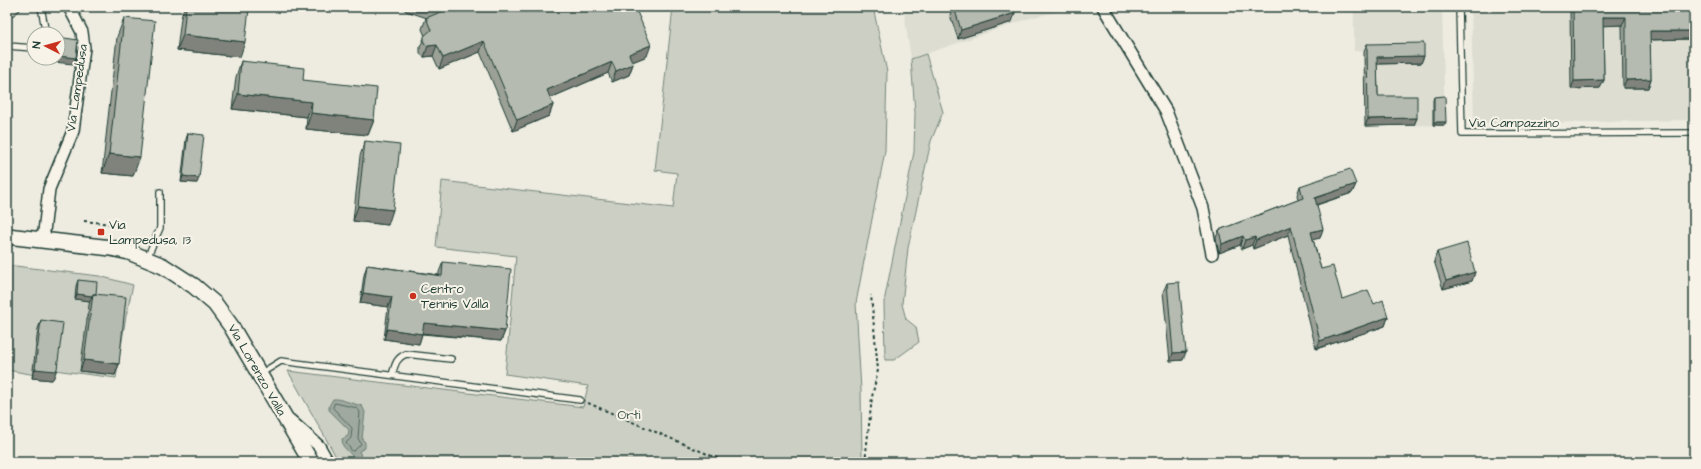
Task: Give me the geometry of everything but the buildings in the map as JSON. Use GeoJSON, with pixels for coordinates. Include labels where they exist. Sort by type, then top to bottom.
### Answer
{"type":"FeatureCollection","features":[{"type":"Feature","properties":{"kind":"main road"},"geometry":{"type":"LineString","coordinates":[[7,236],[116,249],[147,258]]}},
{"type":"Feature","properties":{"kind":"main road","name":"Via Lorenzo Valla"},"geometry":{"type":"LineString","coordinates":[[147,258],[194,286],[208,298],[226,318],[311,462]]}},
{"type":"Feature","properties":{"kind":"street","name":"Via Lampedusa"},"geometry":{"type":"LineString","coordinates":[[42,240],[49,188],[73,131],[84,48],[82,32],[69,7]]}},
{"type":"Feature","properties":{"kind":"street"},"geometry":{"type":"LineString","coordinates":[[1104,7],[1166,111],[1202,208],[1212,254]]}},
{"type":"Feature","properties":{"kind":"street"},"geometry":{"type":"LineString","coordinates":[[283,414],[319,446],[328,462]]}},
{"type":"Feature","properties":{"kind":"lane"},"geometry":{"type":"LineString","coordinates":[[7,16],[18,7]]}},
{"type":"Feature","properties":{"kind":"lane"},"geometry":{"type":"LineString","coordinates":[[41,7],[45,26]]}},
{"type":"Feature","properties":{"kind":"lane","name":"Via Campazzino"},"geometry":{"type":"LineString","coordinates":[[1459,7],[1462,134],[1694,133]]}},
{"type":"Feature","properties":{"kind":"lane"},"geometry":{"type":"LineString","coordinates":[[7,46],[26,47]]}},
{"type":"Feature","properties":{"kind":"lane"},"geometry":{"type":"LineString","coordinates":[[147,258],[160,228],[160,192]]}},
{"type":"Feature","properties":{"kind":"lane"},"geometry":{"type":"LineString","coordinates":[[392,375],[399,357],[406,354],[451,359]]}},
{"type":"Feature","properties":{"kind":"lane"},"geometry":{"type":"LineString","coordinates":[[259,374],[281,361],[580,400]]}},
{"type":"Feature","properties":{"kind":"path"},"geometry":{"type":"LineString","coordinates":[[84,221],[121,225]]}},
{"type":"Feature","properties":{"kind":"path"},"geometry":{"type":"LineString","coordinates":[[864,462],[872,397],[878,370],[872,294]]}},
{"type":"Feature","properties":{"kind":"path"},"geometry":{"type":"LineString","coordinates":[[580,400],[726,462]]}},
{"type":"Feature","properties":{"kind":"shaded area"},"geometry":{"type":"Polygon","coordinates":[[[903,7],[1077,7],[1030,18],[911,59],[903,7]]]}},
{"type":"Feature","properties":{"kind":"shaded area"},"geometry":{"type":"Polygon","coordinates":[[[1354,7],[1442,7],[1445,125],[1365,126],[1364,51],[1354,51],[1354,7]]]}},
{"type":"Feature","properties":{"kind":"shaded area"},"geometry":{"type":"Polygon","coordinates":[[[1471,7],[1694,7],[1694,120],[1474,124],[1471,7]]]}},
{"type":"Feature","properties":{"kind":"green space","name":"Orti"},"geometry":{"type":"Polygon","coordinates":[[[673,7],[873,7],[887,72],[885,151],[856,303],[861,390],[862,455],[859,462],[339,462],[288,371],[583,407],[588,386],[505,374],[516,256],[436,247],[442,181],[673,208],[677,173],[655,170],[673,7]]]}},
{"type":"Feature","properties":{"kind":"green space"},"geometry":{"type":"Polygon","coordinates":[[[926,54],[943,112],[931,141],[908,248],[902,304],[906,319],[916,327],[919,342],[894,360],[885,360],[884,302],[914,152],[915,113],[911,59],[926,54]]]}},
{"type":"Feature","properties":{"kind":"green space"},"geometry":{"type":"Polygon","coordinates":[[[7,265],[99,276],[133,285],[126,316],[116,378],[54,370],[53,378],[7,370],[7,265]]]}},
{"type":"Feature","properties":{"kind":"water"},"geometry":{"type":"Polygon","coordinates":[[[333,399],[362,406],[365,412],[362,439],[365,442],[365,448],[359,451],[364,462],[358,462],[343,446],[342,439],[348,436],[349,430],[329,410],[329,406],[333,399]]]}},
{"type":"Feature","properties":{"kind":"place","name":"Via Lampedusa, 13"},"geometry":{"type":"Point","coordinates":[101,232]}},
{"type":"Feature","properties":{"kind":"place","name":"Centro Tennis Valla"},"geometry":{"type":"Point","coordinates":[413,296]}}]}
